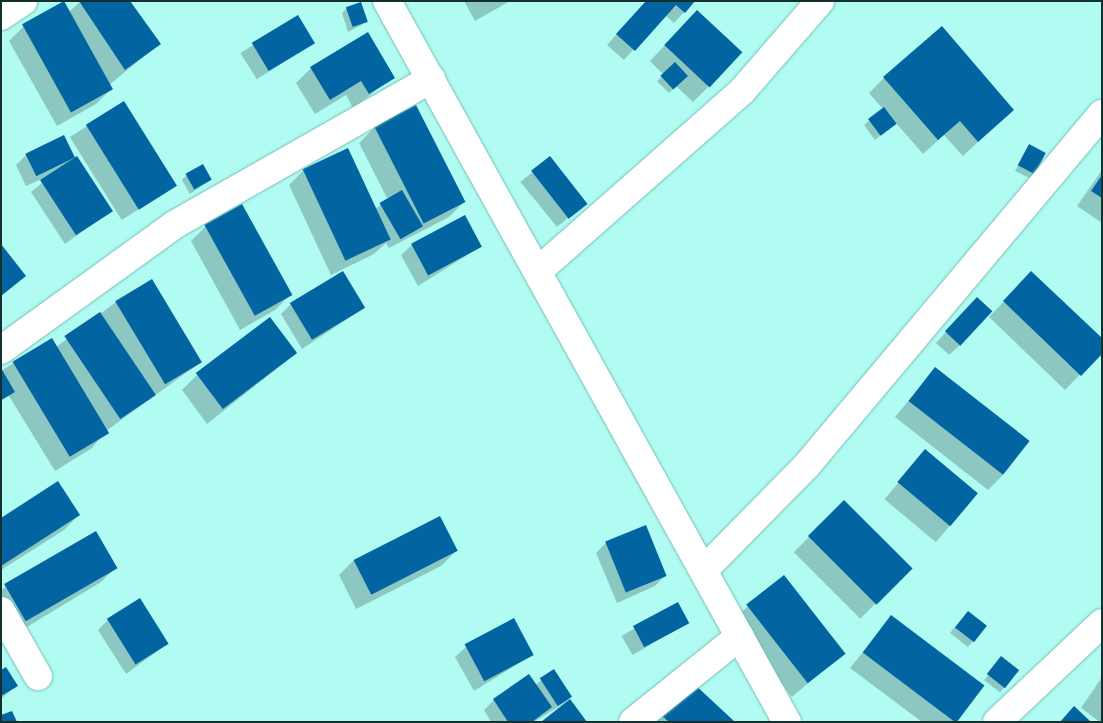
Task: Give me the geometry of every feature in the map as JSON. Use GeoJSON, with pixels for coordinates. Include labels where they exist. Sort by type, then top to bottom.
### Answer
{"type":"FeatureCollection","features":[{"type":"Feature","properties":{"kind":"street"},"geometry":{"type":"LineString","coordinates":[[1,16],[23,1]]}},
{"type":"Feature","properties":{"kind":"street"},"geometry":{"type":"LineString","coordinates":[[387,1],[787,722]]}},
{"type":"Feature","properties":{"kind":"street"},"geometry":{"type":"LineString","coordinates":[[538,271],[743,90],[820,1]]}},
{"type":"Feature","properties":{"kind":"street"},"geometry":{"type":"LineString","coordinates":[[1,350],[174,225],[431,79]]}},
{"type":"Feature","properties":{"kind":"street"},"geometry":{"type":"LineString","coordinates":[[704,570],[808,464],[1102,114]]}},
{"type":"Feature","properties":{"kind":"street"},"geometry":{"type":"LineString","coordinates":[[1,610],[38,676]]}},
{"type":"Feature","properties":{"kind":"street"},"geometry":{"type":"LineString","coordinates":[[997,722],[1102,622]]}},
{"type":"Feature","properties":{"kind":"street"},"geometry":{"type":"LineString","coordinates":[[632,722],[740,636]]}},
{"type":"Feature","properties":{"kind":"building"},"geometry":{"type":"Polygon","coordinates":[[[64,1],[113,89],[71,113],[22,24],[64,1]]]}},
{"type":"Feature","properties":{"kind":"building"},"geometry":{"type":"Polygon","coordinates":[[[79,1],[130,1],[161,44],[125,70],[79,1]]]}},
{"type":"Feature","properties":{"kind":"building"},"geometry":{"type":"Polygon","coordinates":[[[646,1],[695,1],[685,13],[676,5],[635,51],[616,34],[646,1]]]}},
{"type":"Feature","properties":{"kind":"building"},"geometry":{"type":"Polygon","coordinates":[[[361,2],[368,22],[353,27],[346,7],[361,2]]]}},
{"type":"Feature","properties":{"kind":"building"},"geometry":{"type":"Polygon","coordinates":[[[697,10],[742,52],[710,87],[664,45],[697,10]]]}},
{"type":"Feature","properties":{"kind":"building"},"geometry":{"type":"Polygon","coordinates":[[[298,15],[315,43],[269,71],[252,43],[298,15]]]}},
{"type":"Feature","properties":{"kind":"building"},"geometry":{"type":"Polygon","coordinates":[[[942,26],[1014,110],[978,142],[960,121],[938,140],[883,77],[942,26]]]}},
{"type":"Feature","properties":{"kind":"building"},"geometry":{"type":"Polygon","coordinates":[[[368,32],[395,78],[369,94],[361,81],[330,100],[310,67],[368,32]]]}},
{"type":"Feature","properties":{"kind":"building"},"geometry":{"type":"Polygon","coordinates":[[[675,62],[688,76],[673,90],[660,76],[675,62]]]}},
{"type":"Feature","properties":{"kind":"building"},"geometry":{"type":"Polygon","coordinates":[[[124,101],[177,186],[139,210],[86,125],[124,101]]]}},
{"type":"Feature","properties":{"kind":"building"},"geometry":{"type":"Polygon","coordinates":[[[416,105],[465,202],[424,223],[374,126],[416,105]]]}},
{"type":"Feature","properties":{"kind":"building"},"geometry":{"type":"Polygon","coordinates":[[[884,107],[897,124],[881,136],[868,119],[884,107]]]}},
{"type":"Feature","properties":{"kind":"building"},"geometry":{"type":"Polygon","coordinates":[[[64,135],[75,157],[36,176],[25,154],[64,135]]]}},
{"type":"Feature","properties":{"kind":"building"},"geometry":{"type":"Polygon","coordinates":[[[1029,144],[1046,153],[1035,174],[1018,165],[1029,144]]]}},
{"type":"Feature","properties":{"kind":"building"},"geometry":{"type":"Polygon","coordinates":[[[348,148],[391,240],[345,261],[303,169],[348,148]]]}},
{"type":"Feature","properties":{"kind":"building"},"geometry":{"type":"Polygon","coordinates":[[[77,156],[113,211],[76,235],[40,180],[77,156]]]}},
{"type":"Feature","properties":{"kind":"building"},"geometry":{"type":"Polygon","coordinates":[[[550,156],[588,204],[569,219],[531,171],[550,156]]]}},
{"type":"Feature","properties":{"kind":"building"},"geometry":{"type":"Polygon","coordinates":[[[203,164],[212,180],[194,189],[186,174],[203,164]]]}},
{"type":"Feature","properties":{"kind":"building"},"geometry":{"type":"Polygon","coordinates":[[[1102,175],[1102,198],[1091,191],[1102,175]]]}},
{"type":"Feature","properties":{"kind":"building"},"geometry":{"type":"Polygon","coordinates":[[[402,190],[423,226],[400,239],[379,203],[402,190]]]}},
{"type":"Feature","properties":{"kind":"building"},"geometry":{"type":"Polygon","coordinates":[[[242,204],[292,295],[255,316],[204,225],[242,204]]]}},
{"type":"Feature","properties":{"kind":"building"},"geometry":{"type":"Polygon","coordinates":[[[465,215],[482,247],[428,275],[411,244],[465,215]]]}},
{"type":"Feature","properties":{"kind":"building"},"geometry":{"type":"Polygon","coordinates":[[[1,244],[26,276],[1,296],[1,244]]]}},
{"type":"Feature","properties":{"kind":"building"},"geometry":{"type":"Polygon","coordinates":[[[343,271],[365,308],[312,340],[290,303],[343,271]]]}},
{"type":"Feature","properties":{"kind":"building"},"geometry":{"type":"Polygon","coordinates":[[[1031,271],[1102,338],[1102,354],[1081,376],[1003,301],[1031,271]]]}},
{"type":"Feature","properties":{"kind":"building"},"geometry":{"type":"Polygon","coordinates":[[[152,279],[202,362],[165,384],[115,301],[152,279]]]}},
{"type":"Feature","properties":{"kind":"building"},"geometry":{"type":"Polygon","coordinates":[[[977,297],[992,311],[960,346],[945,331],[977,297]]]}},
{"type":"Feature","properties":{"kind":"building"},"geometry":{"type":"Polygon","coordinates":[[[100,312],[156,395],[120,419],[64,336],[100,312]]]}},
{"type":"Feature","properties":{"kind":"building"},"geometry":{"type":"Polygon","coordinates":[[[270,317],[297,353],[223,409],[196,373],[270,317]]]}},
{"type":"Feature","properties":{"kind":"building"},"geometry":{"type":"Polygon","coordinates":[[[52,338],[109,433],[70,457],[13,362],[52,338]]]}},
{"type":"Feature","properties":{"kind":"building"},"geometry":{"type":"Polygon","coordinates":[[[935,367],[1030,441],[1003,475],[909,401],[935,367]]]}},
{"type":"Feature","properties":{"kind":"building"},"geometry":{"type":"Polygon","coordinates":[[[1,368],[15,392],[1,400],[1,368]]]}},
{"type":"Feature","properties":{"kind":"building"},"geometry":{"type":"Polygon","coordinates":[[[925,449],[978,493],[950,526],[897,482],[925,449]]]}},
{"type":"Feature","properties":{"kind":"building"},"geometry":{"type":"Polygon","coordinates":[[[58,481],[80,515],[1,566],[1,518],[58,481]]]}},
{"type":"Feature","properties":{"kind":"building"},"geometry":{"type":"Polygon","coordinates":[[[844,500],[913,569],[877,605],[808,536],[844,500]]]}},
{"type":"Feature","properties":{"kind":"building"},"geometry":{"type":"Polygon","coordinates":[[[440,516],[458,551],[371,595],[354,560],[440,516]]]}},
{"type":"Feature","properties":{"kind":"building"},"geometry":{"type":"Polygon","coordinates":[[[646,525],[667,576],[626,592],[605,541],[646,525]]]}},
{"type":"Feature","properties":{"kind":"building"},"geometry":{"type":"Polygon","coordinates":[[[96,531],[118,568],[26,621],[4,584],[96,531]]]}},
{"type":"Feature","properties":{"kind":"building"},"geometry":{"type":"Polygon","coordinates":[[[784,575],[846,654],[808,683],[746,605],[784,575]]]}},
{"type":"Feature","properties":{"kind":"building"},"geometry":{"type":"Polygon","coordinates":[[[140,598],[169,644],[136,664],[107,619],[140,598]]]}},
{"type":"Feature","properties":{"kind":"building"},"geometry":{"type":"Polygon","coordinates":[[[678,602],[689,623],[644,647],[633,626],[678,602]]]}},
{"type":"Feature","properties":{"kind":"building"},"geometry":{"type":"Polygon","coordinates":[[[968,611],[987,626],[974,642],[955,628],[968,611]]]}},
{"type":"Feature","properties":{"kind":"building"},"geometry":{"type":"Polygon","coordinates":[[[891,615],[984,685],[957,722],[955,722],[863,653],[891,615]]]}},
{"type":"Feature","properties":{"kind":"building"},"geometry":{"type":"Polygon","coordinates":[[[514,618],[534,655],[484,681],[465,644],[514,618]]]}},
{"type":"Feature","properties":{"kind":"building"},"geometry":{"type":"Polygon","coordinates":[[[1001,656],[1019,670],[1005,688],[987,674],[1001,656]]]}},
{"type":"Feature","properties":{"kind":"building"},"geometry":{"type":"Polygon","coordinates":[[[6,667],[18,686],[1,696],[1,670],[6,667]]]}},
{"type":"Feature","properties":{"kind":"building"},"geometry":{"type":"Polygon","coordinates":[[[554,669],[572,697],[558,706],[540,678],[554,669]]]}},
{"type":"Feature","properties":{"kind":"building"},"geometry":{"type":"Polygon","coordinates":[[[529,674],[552,707],[532,722],[508,722],[493,699],[529,674]]]}},
{"type":"Feature","properties":{"kind":"building"},"geometry":{"type":"Polygon","coordinates":[[[692,682],[735,722],[669,722],[661,715],[692,682]]]}},
{"type":"Feature","properties":{"kind":"building"},"geometry":{"type":"Polygon","coordinates":[[[570,699],[587,722],[541,722],[570,699]]]}},
{"type":"Feature","properties":{"kind":"building"},"geometry":{"type":"Polygon","coordinates":[[[1074,706],[1091,722],[1060,722],[1074,706]]]}},
{"type":"Feature","properties":{"kind":"building"},"geometry":{"type":"Polygon","coordinates":[[[12,711],[17,722],[1,722],[1,715],[12,711]]]}}]}
